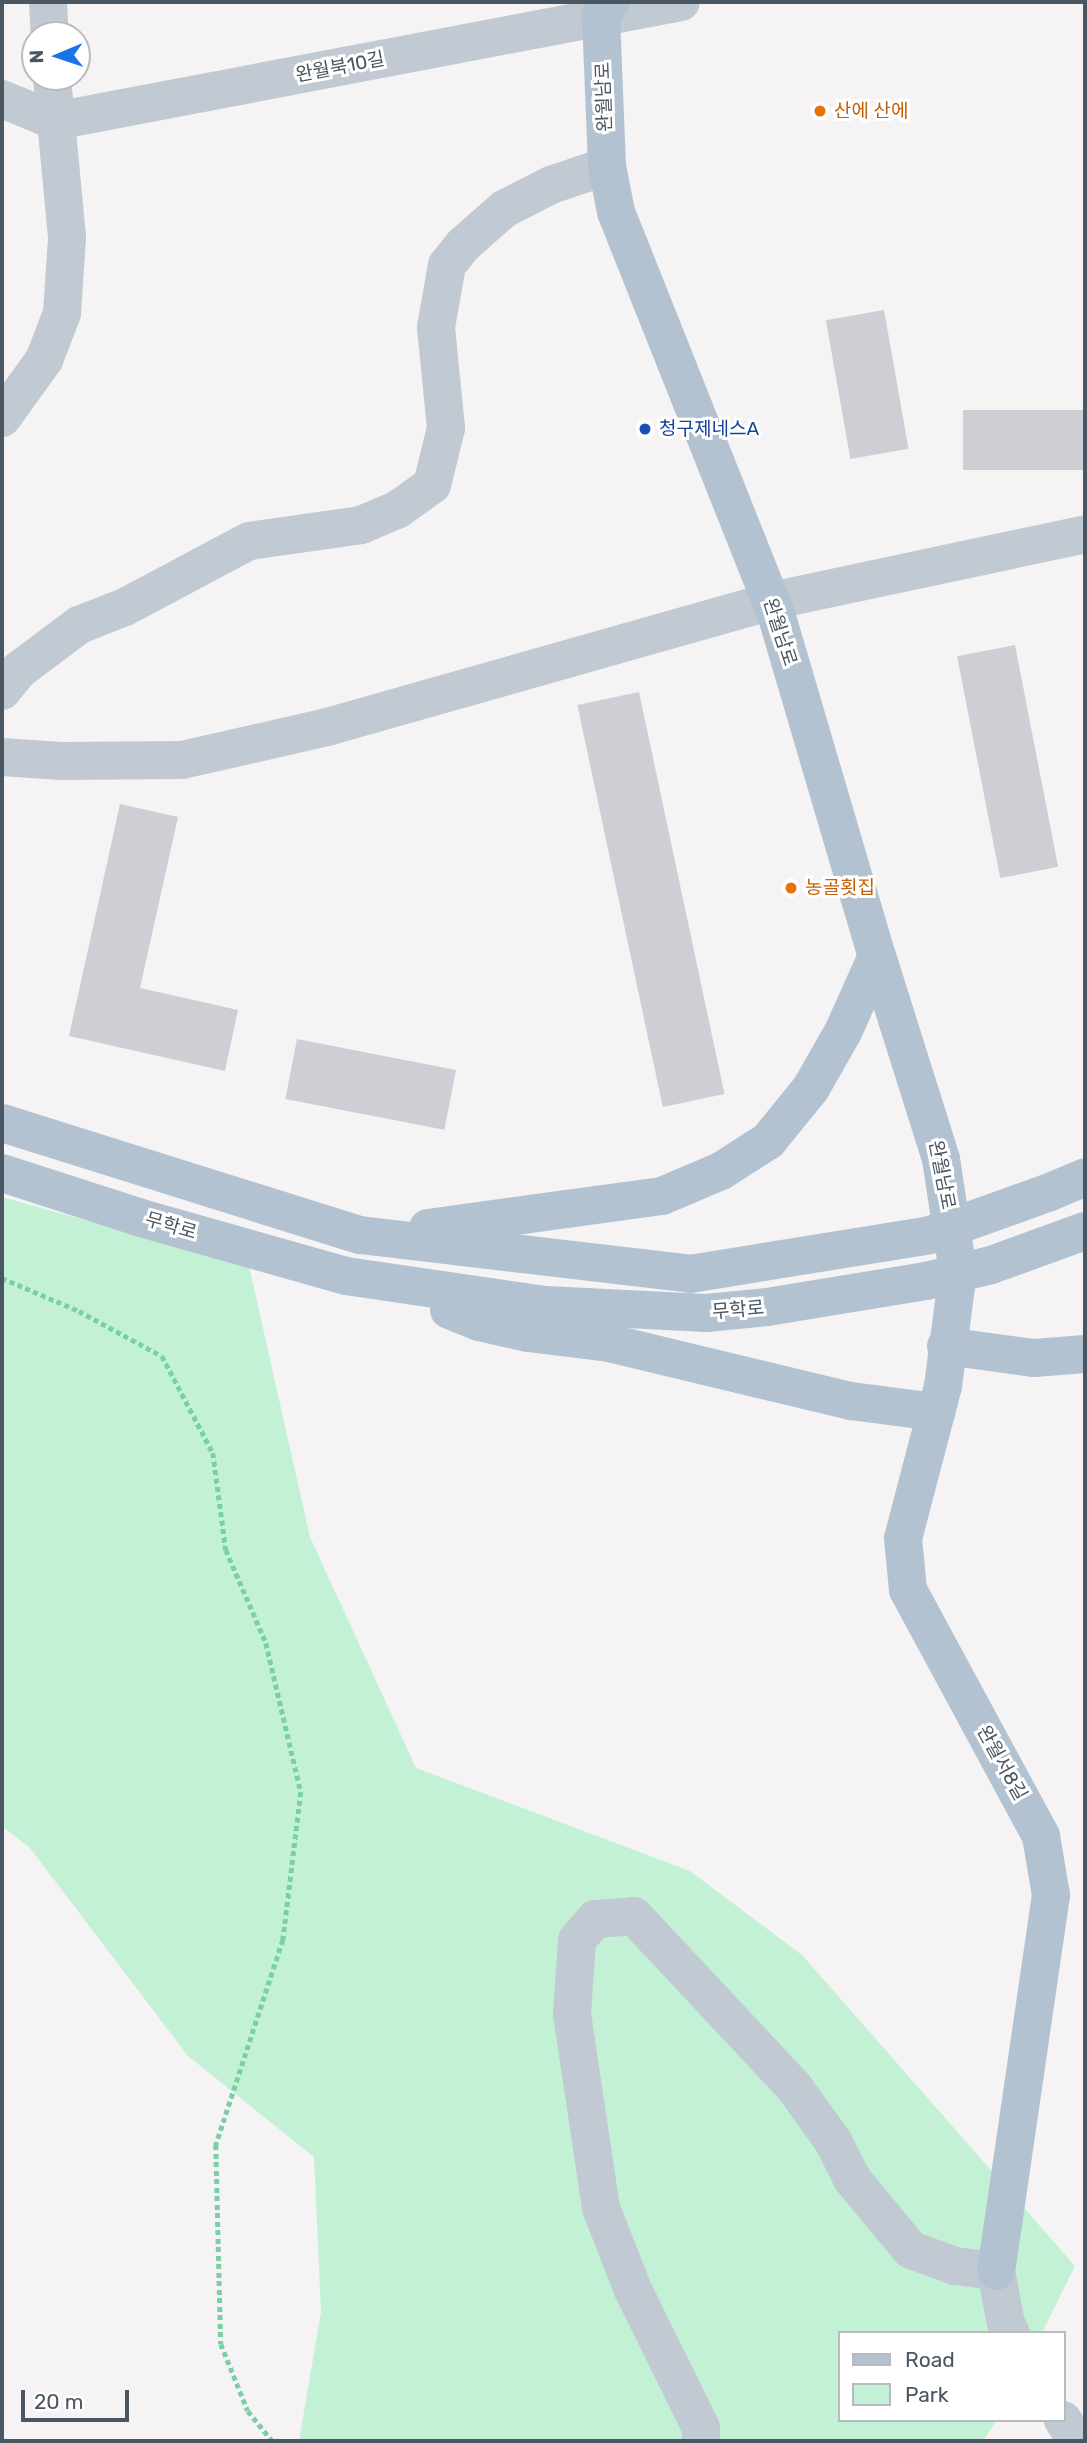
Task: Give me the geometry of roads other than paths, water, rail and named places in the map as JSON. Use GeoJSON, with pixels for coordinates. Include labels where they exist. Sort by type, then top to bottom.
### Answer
{"type":"FeatureCollection","features":[{"type":"Feature","properties":{"kind":"main road","name":"완월남로"},"geometry":{"type":"LineString","coordinates":[[606,9],[607,166],[616,212],[771,601],[877,956],[942,1158],[958,1272]]}},
{"type":"Feature","properties":{"kind":"main road"},"geometry":{"type":"LineString","coordinates":[[360,1236],[662,1196],[721,1171],[768,1141],[811,1088],[843,1032],[877,956]]}},
{"type":"Feature","properties":{"kind":"main road"},"geometry":{"type":"LineString","coordinates":[[2,1123],[360,1236],[691,1274],[930,1236],[1085,1177]]}},
{"type":"Feature","properties":{"kind":"main road","name":"무학로"},"geometry":{"type":"LineString","coordinates":[[2,1173],[141,1218],[346,1276],[546,1305],[706,1313],[767,1307],[958,1272],[1085,1231]]}},
{"type":"Feature","properties":{"kind":"main road","name":"완월서8길"},"geometry":{"type":"LineString","coordinates":[[958,1272],[946,1346],[943,1386],[903,1538],[908,1590],[1041,1836],[1051,1895],[996,2272]]}},
{"type":"Feature","properties":{"kind":"main road","name":"무학로"},"geometry":{"type":"LineString","coordinates":[[383,1282],[479,1322],[528,1333],[609,1343],[851,1401],[936,1412]]}},
{"type":"Feature","properties":{"kind":"main road"},"geometry":{"type":"LineString","coordinates":[[946,1346],[1034,1358],[1085,1354]]}},
{"type":"Feature","properties":{"kind":"street"},"geometry":{"type":"LineString","coordinates":[[48,2],[49,21]]}},
{"type":"Feature","properties":{"kind":"street","name":"완월북10길"},"geometry":{"type":"LineString","coordinates":[[55,121],[606,9],[681,2]]}},
{"type":"Feature","properties":{"kind":"street"},"geometry":{"type":"LineString","coordinates":[[2,418],[44,360],[62,313],[67,237],[53,91]]}},
{"type":"Feature","properties":{"kind":"street"},"geometry":{"type":"LineString","coordinates":[[2,99],[55,121]]}},
{"type":"Feature","properties":{"kind":"street"},"geometry":{"type":"LineString","coordinates":[[2,691],[19,670],[79,625],[125,607],[249,541],[361,525],[397,510],[432,485],[446,428],[436,327],[447,265],[463,245],[504,209],[551,185],[607,166]]}},
{"type":"Feature","properties":{"kind":"street"},"geometry":{"type":"LineString","coordinates":[[2,757],[61,761],[183,760],[327,727],[771,601],[1085,534]]}},
{"type":"Feature","properties":{"kind":"street"},"geometry":{"type":"LineString","coordinates":[[701,2441],[701,2428],[633,2290],[601,2208],[572,2014],[577,1941],[596,1919],[634,1916],[794,2087],[834,2141],[852,2179],[911,2250],[955,2266],[996,2272],[1006,2324],[1010,2331]]}},
{"type":"Feature","properties":{"kind":"street"},"geometry":{"type":"LineString","coordinates":[[1064,2422],[1076,2441]]}},
{"type":"Feature","properties":{"kind":"place","name":"산에 산에"},"geometry":{"type":"Point","coordinates":[820,111]}},
{"type":"Feature","properties":{"kind":"place","name":"청구제네스A"},"geometry":{"type":"Point","coordinates":[645,429]}},
{"type":"Feature","properties":{"kind":"place","name":"농골횟집"},"geometry":{"type":"Point","coordinates":[791,888]}}]}
